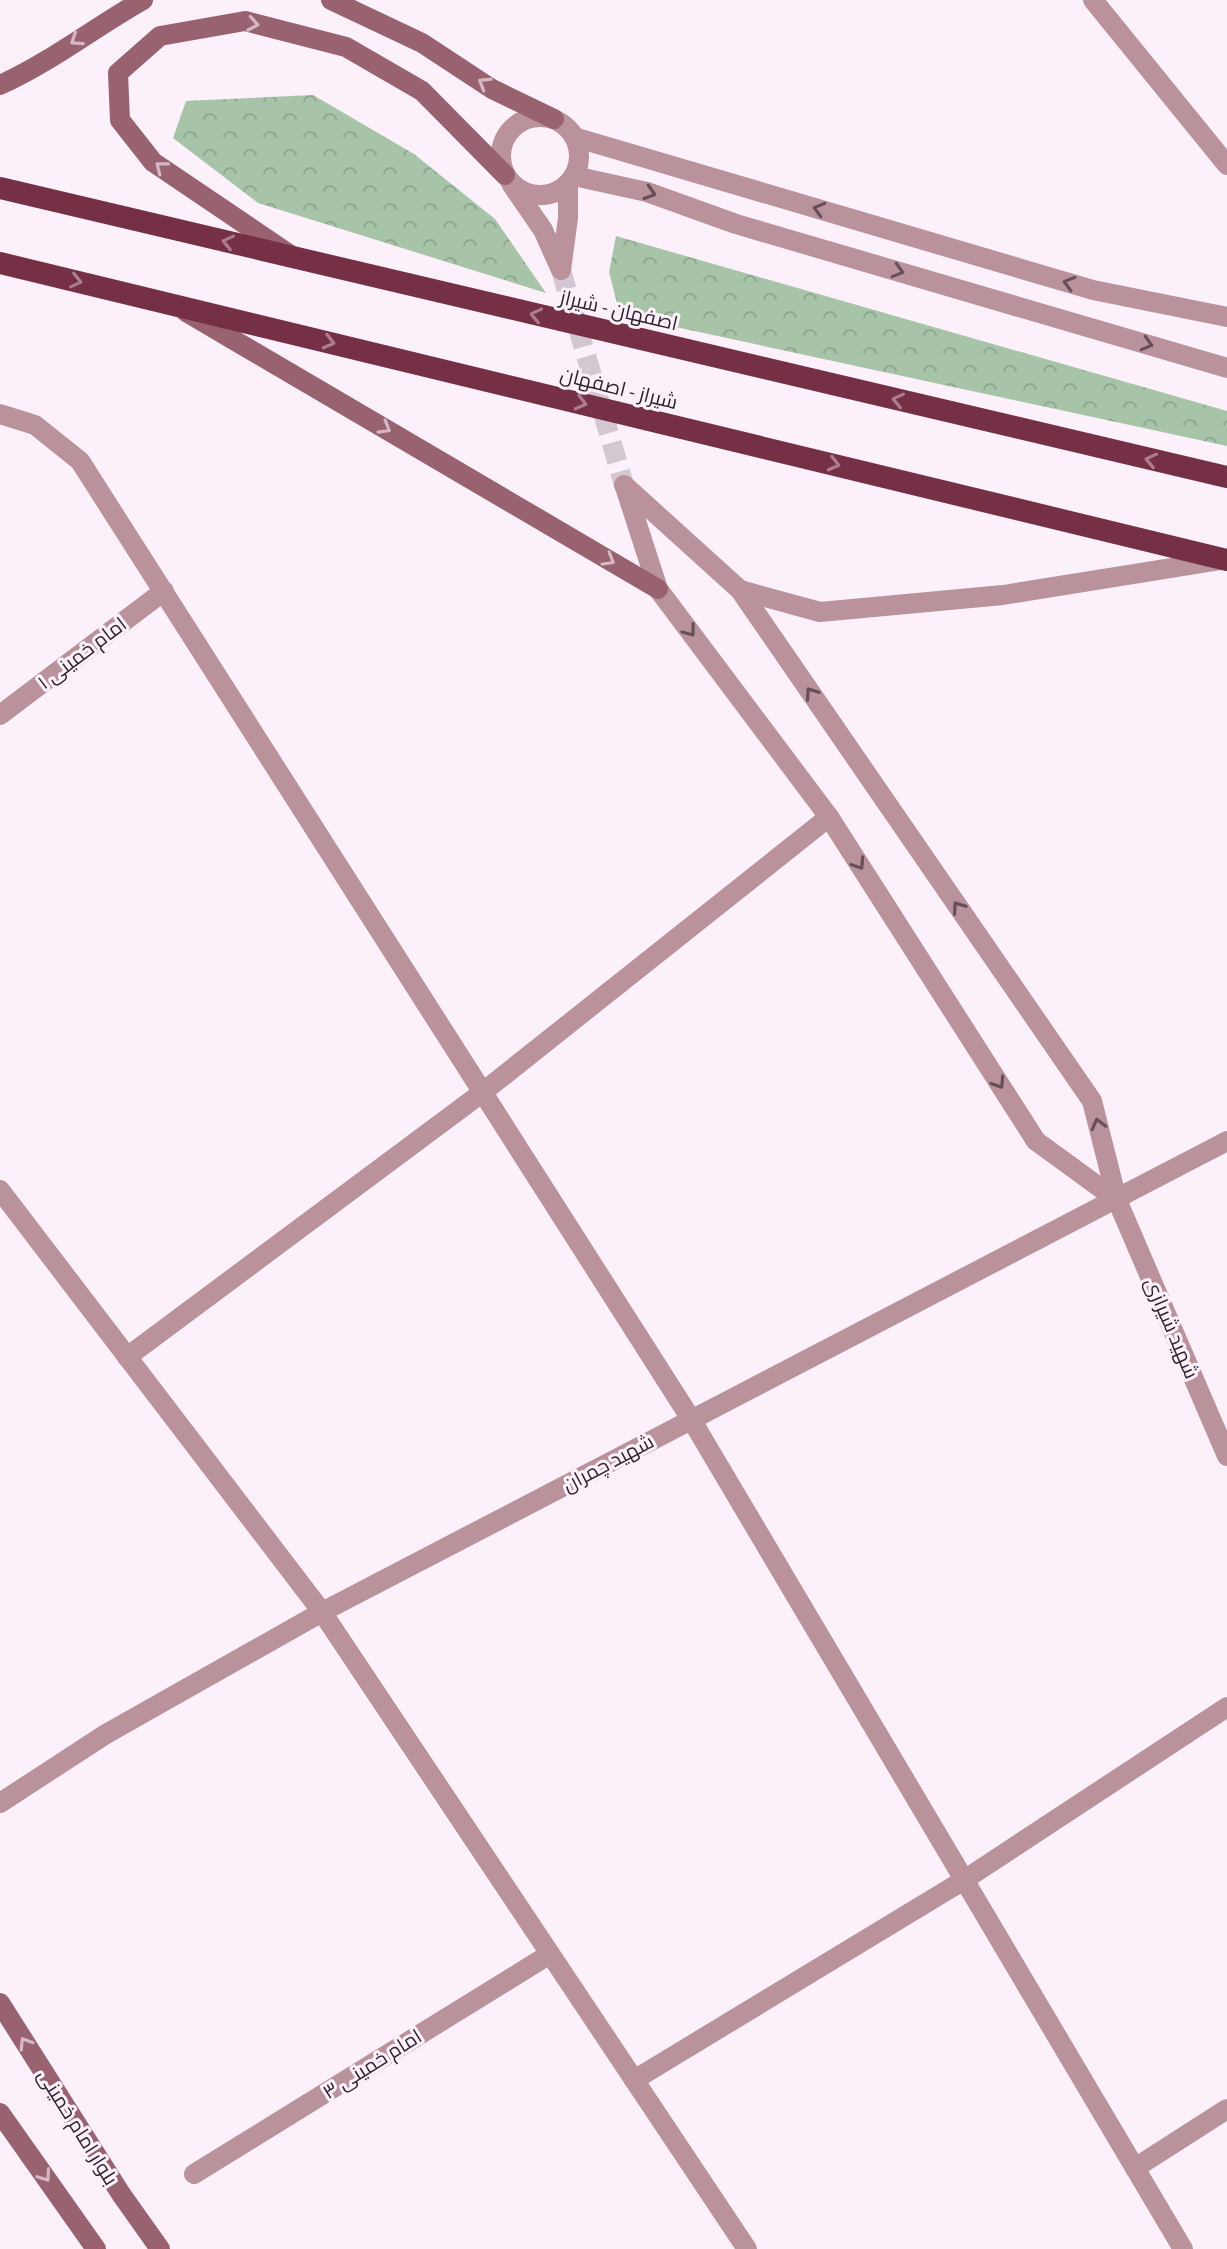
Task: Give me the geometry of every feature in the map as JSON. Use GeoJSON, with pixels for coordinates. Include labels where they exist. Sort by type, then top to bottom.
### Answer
{"type":"FeatureCollection","features":[{"type":"Feature","properties":{"kind":"highway","name":"اصفهان - شیراز"},"geometry":{"type":"LineString","coordinates":[[0,188],[1227,477]]}},
{"type":"Feature","properties":{"kind":"highway","name":"شیراز - اصفهان"},"geometry":{"type":"LineString","coordinates":[[0,263],[1226,560]]}},
{"type":"Feature","properties":{"kind":"main road"},"geometry":{"type":"LineString","coordinates":[[0,85],[31,71],[143,0]]}},
{"type":"Feature","properties":{"kind":"main road"},"geometry":{"type":"LineString","coordinates":[[331,0],[422,43],[492,89],[554,119]]}},
{"type":"Feature","properties":{"kind":"main road"},"geometry":{"type":"LineString","coordinates":[[295,258],[153,162],[120,120],[118,73],[160,36],[245,21],[346,47],[422,91],[505,175]]}},
{"type":"Feature","properties":{"kind":"main road"},"geometry":{"type":"LineString","coordinates":[[173,304],[658,589]]}},
{"type":"Feature","properties":{"kind":"main road","name":"بلوار امام خمینی"},"geometry":{"type":"LineString","coordinates":[[0,2003],[121,2194],[160,2249]]}},
{"type":"Feature","properties":{"kind":"main road"},"geometry":{"type":"LineString","coordinates":[[0,2113],[96,2249]]}},
{"type":"Feature","properties":{"kind":"street"},"geometry":{"type":"LineString","coordinates":[[1093,0],[1227,165]]}},
{"type":"Feature","properties":{"kind":"street"},"geometry":{"type":"LineString","coordinates":[[527,119],[554,119],[574,137],[578,163],[571,179],[561,270],[543,230],[505,175],[501,149],[506,136],[527,119]]}},
{"type":"Feature","properties":{"kind":"street"},"geometry":{"type":"LineString","coordinates":[[574,137],[1093,290],[1227,317]]}},
{"type":"Feature","properties":{"kind":"street"},"geometry":{"type":"LineString","coordinates":[[505,175],[523,192],[535,195],[559,191],[571,179]]}},
{"type":"Feature","properties":{"kind":"street"},"geometry":{"type":"LineString","coordinates":[[571,179],[647,192],[736,224],[1227,368]]}},
{"type":"Feature","properties":{"kind":"street"},"geometry":{"type":"LineString","coordinates":[[0,414],[35,425],[80,461],[164,591],[691,1419],[1183,2249]]}},
{"type":"Feature","properties":{"kind":"street"},"geometry":{"type":"LineString","coordinates":[[1117,1200],[1036,1141],[829,817],[658,589],[624,485],[740,590],[820,612],[1003,595],[1226,560]]}},
{"type":"Feature","properties":{"kind":"street","name":"شهید شیرازی"},"geometry":{"type":"LineString","coordinates":[[740,590],[1092,1101],[1117,1200],[1227,1456]]}},
{"type":"Feature","properties":{"kind":"street","name":"امام خمینی ۱"},"geometry":{"type":"LineString","coordinates":[[0,715],[164,591]]}},
{"type":"Feature","properties":{"kind":"street"},"geometry":{"type":"LineString","coordinates":[[127,1357],[483,1092],[829,817]]}},
{"type":"Feature","properties":{"kind":"street","name":"شهید چمران"},"geometry":{"type":"LineString","coordinates":[[0,1803],[106,1734],[322,1612],[1227,1141]]}},
{"type":"Feature","properties":{"kind":"street"},"geometry":{"type":"LineString","coordinates":[[0,1190],[322,1612],[747,2249]]}},
{"type":"Feature","properties":{"kind":"street"},"geometry":{"type":"LineString","coordinates":[[634,2080],[964,1880],[1227,1707]]}},
{"type":"Feature","properties":{"kind":"street","name":"امام خمینی ۳"},"geometry":{"type":"LineString","coordinates":[[194,2174],[550,1954]]}},
{"type":"Feature","properties":{"kind":"street"},"geometry":{"type":"LineString","coordinates":[[1135,2168],[1227,2109]]}},
{"type":"Feature","properties":{"kind":"green space"},"geometry":{"type":"Polygon","coordinates":[[[313,95],[414,154],[495,219],[546,293],[258,203],[173,138],[186,101],[313,95]]]}},
{"type":"Feature","properties":{"kind":"green space"},"geometry":{"type":"Polygon","coordinates":[[[616,236],[1227,411],[1227,446],[620,315],[609,272],[616,236]]]}},
{"type":"Feature","properties":{"kind":"tunnel"},"geometry":{"type":"LineString","coordinates":[[561,270],[624,485]]}}]}
